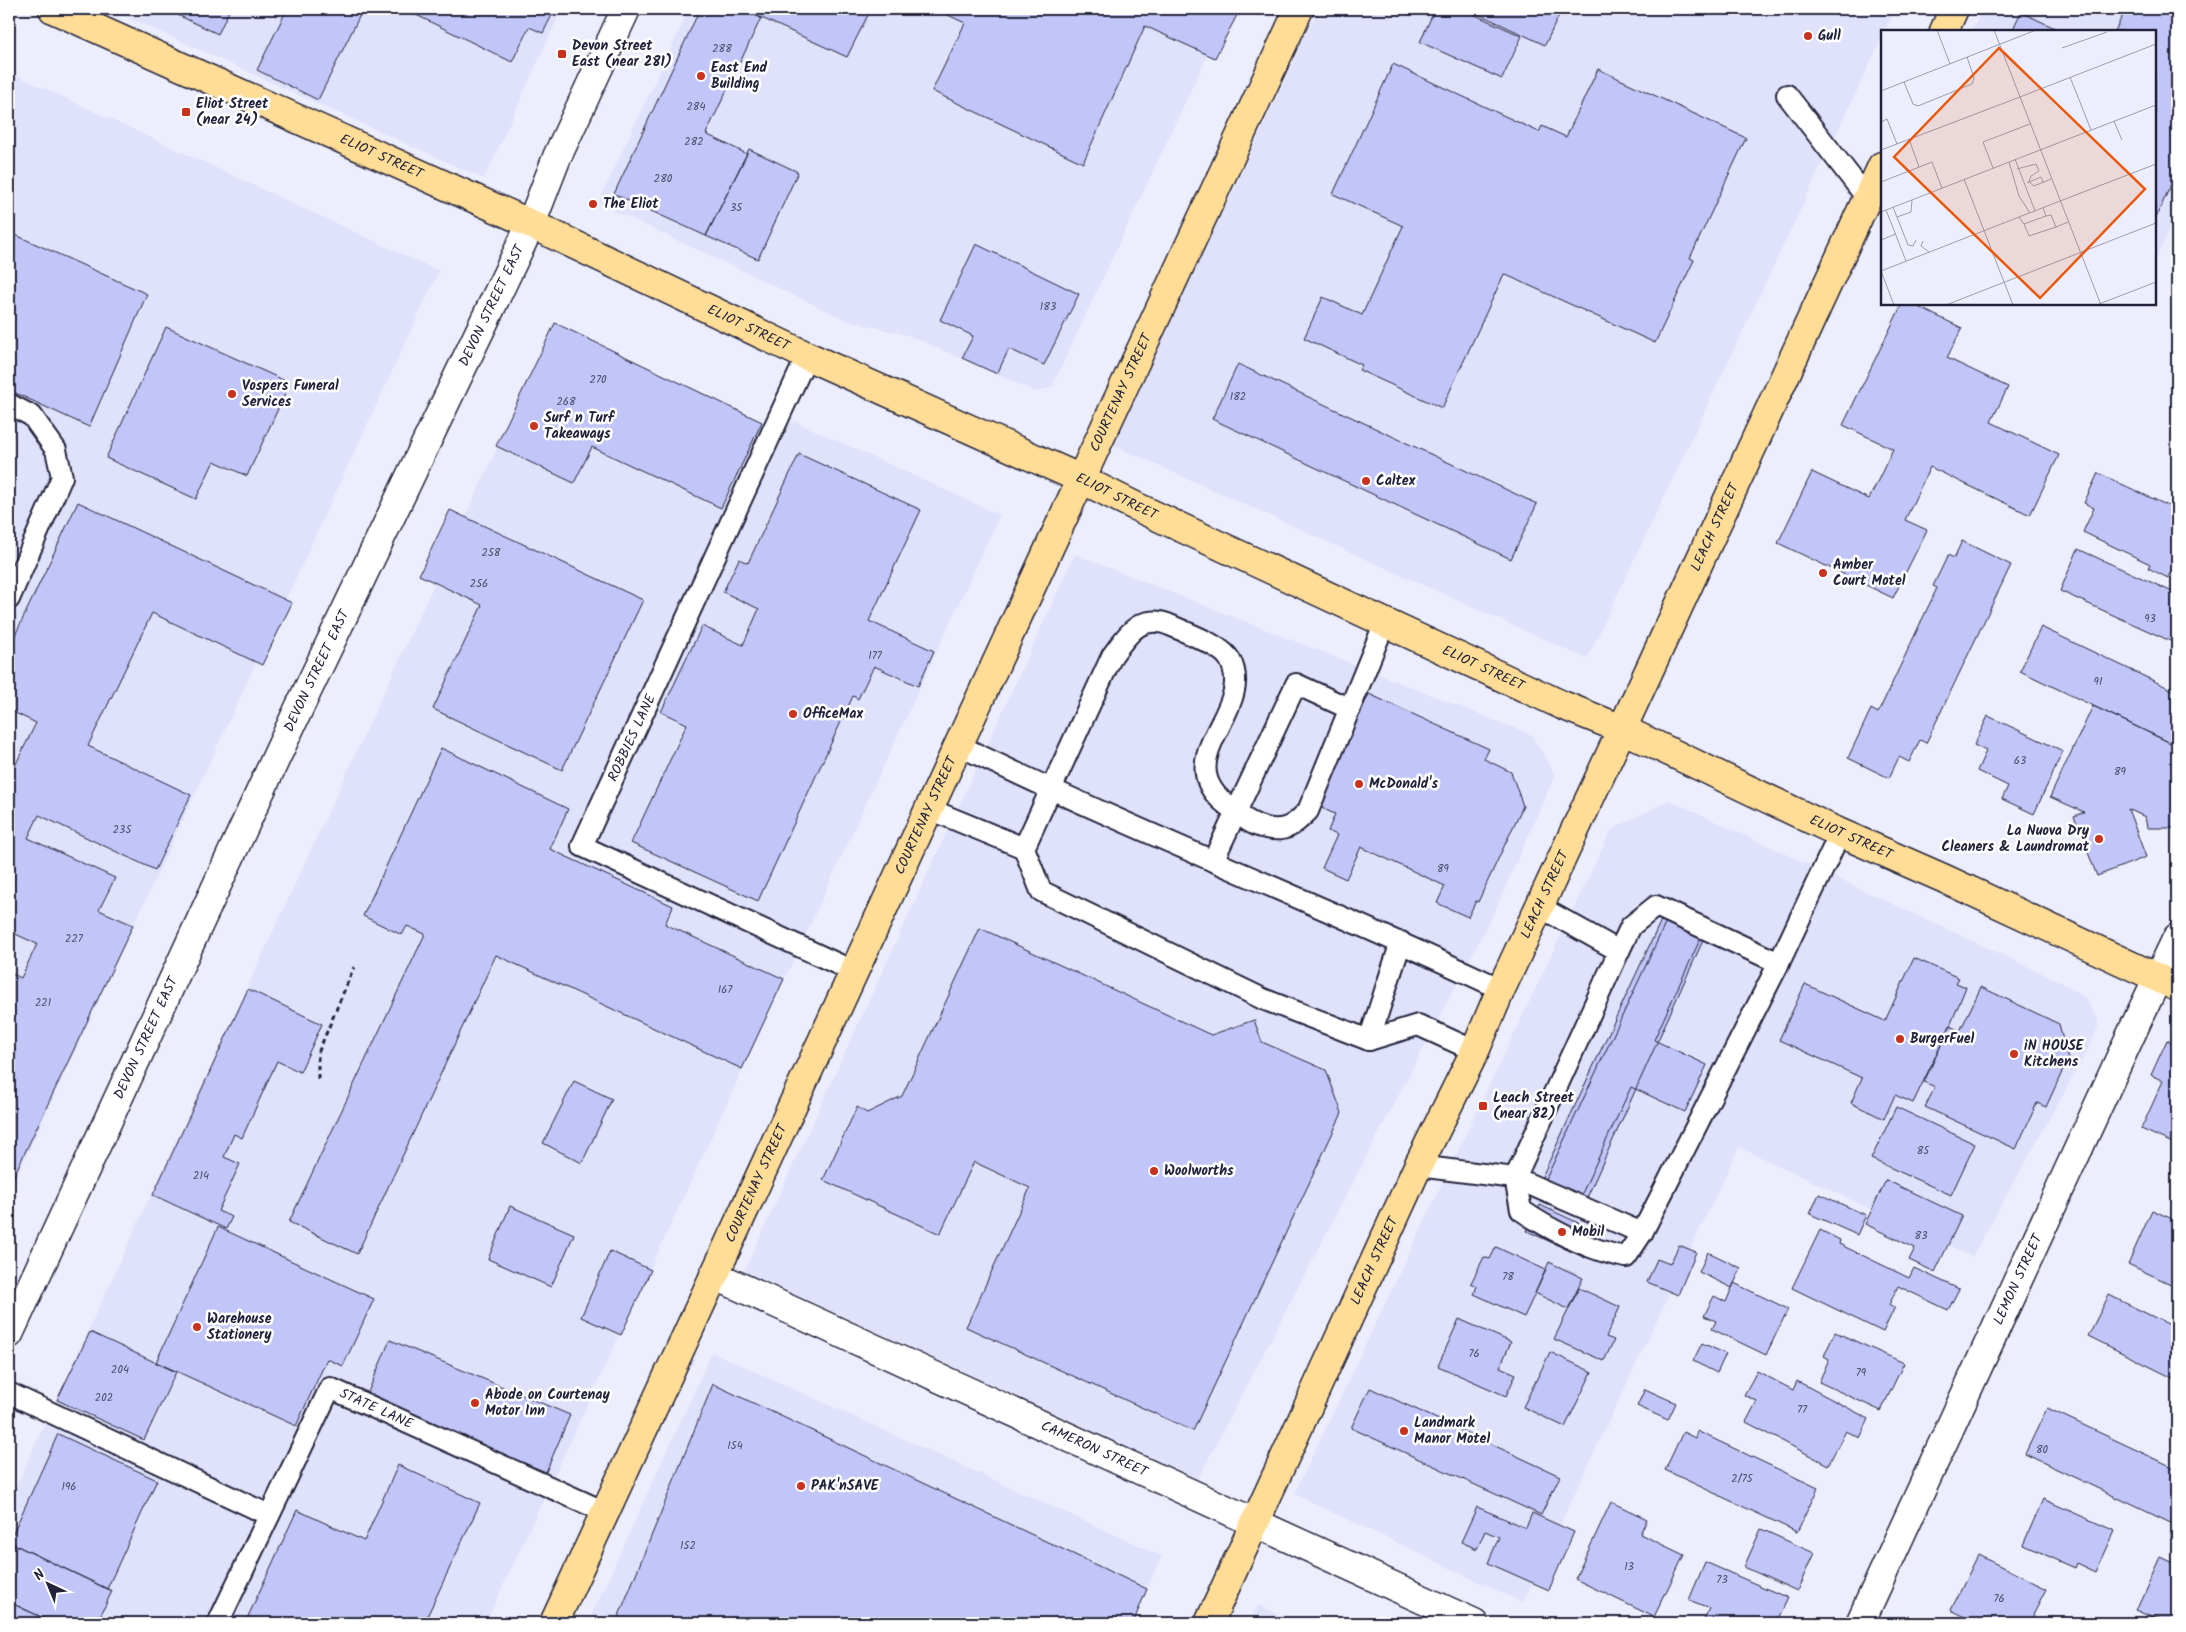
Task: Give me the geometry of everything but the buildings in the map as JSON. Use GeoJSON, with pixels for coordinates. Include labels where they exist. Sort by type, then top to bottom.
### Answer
{"type":"FeatureCollection","features":[{"type":"Feature","properties":{"kind":"main road","name":"ELIOT STREET"},"geometry":{"type":"LineString","coordinates":[[53,9],[531,224],[807,356],[1081,479],[1562,706],[1622,729],[2168,983]]}},
{"type":"Feature","properties":{"kind":"main road","name":"COURTENAY STREET"},"geometry":{"type":"LineString","coordinates":[[554,1623],[855,972],[928,809],[1299,9]]}},
{"type":"Feature","properties":{"kind":"main road"},"geometry":{"type":"LineString","coordinates":[[1944,30],[1954,9]]}},
{"type":"Feature","properties":{"kind":"main road","name":"LEACH STREET"},"geometry":{"type":"LineString","coordinates":[[1209,1623],[1418,1166],[1475,1050],[1501,989],[1881,168]]}},
{"type":"Feature","properties":{"kind":"street","name":"DEVON STREET EAST"},"geometry":{"type":"LineString","coordinates":[[9,1334],[300,706],[531,224],[557,157],[626,9]]}},
{"type":"Feature","properties":{"kind":"street","name":"LEMON STREET"},"geometry":{"type":"LineString","coordinates":[[1860,1623],[2140,1015],[2168,983],[2177,938]]}},
{"type":"Feature","properties":{"kind":"street","name":"CAMERON STREET"},"geometry":{"type":"LineString","coordinates":[[714,1275],[1474,1623]]}},
{"type":"Feature","properties":{"kind":"lane"},"geometry":{"type":"LineString","coordinates":[[1787,95],[1867,198]]}},
{"type":"Feature","properties":{"kind":"lane","name":"ROBBIES LANE"},"geometry":{"type":"LineString","coordinates":[[807,356],[582,846],[855,972]]}},
{"type":"Feature","properties":{"kind":"lane"},"geometry":{"type":"LineString","coordinates":[[9,404],[32,416],[56,450],[62,478],[9,599]]}},
{"type":"Feature","properties":{"kind":"lane"},"geometry":{"type":"LineString","coordinates":[[1385,622],[1308,811],[1292,827],[1272,830],[1254,826],[1219,799],[1206,782],[1205,759],[1233,696],[1234,675],[1230,658],[1214,646],[1166,623],[1149,621],[1138,626],[1125,638],[1112,656],[1024,848],[1041,891],[1263,999],[1369,1040],[1418,1025],[1475,1050]]}},
{"type":"Feature","properties":{"kind":"lane"},"geometry":{"type":"LineString","coordinates":[[1213,861],[1296,684],[1350,709]]}},
{"type":"Feature","properties":{"kind":"lane"},"geometry":{"type":"LineString","coordinates":[[958,745],[1050,790],[1402,942],[1501,989]]}},
{"type":"Feature","properties":{"kind":"lane"},"geometry":{"type":"LineString","coordinates":[[928,809],[1024,848]]}},
{"type":"Feature","properties":{"kind":"lane"},"geometry":{"type":"LineString","coordinates":[[1779,963],[1656,906],[1630,926],[1515,1178],[1520,1210],[1533,1219],[1591,1247],[1608,1254],[1626,1257],[1642,1233],[1779,963],[1840,832]]}},
{"type":"Feature","properties":{"kind":"lane"},"geometry":{"type":"LineString","coordinates":[[1540,908],[1619,951]]}},
{"type":"Feature","properties":{"kind":"lane"},"geometry":{"type":"LineString","coordinates":[[1369,1040],[1402,942]]}},
{"type":"Feature","properties":{"kind":"lane"},"geometry":{"type":"LineString","coordinates":[[1418,1166],[1515,1178],[1642,1233]]}},
{"type":"Feature","properties":{"kind":"lane","name":"STATE LANE"},"geometry":{"type":"LineString","coordinates":[[218,1623],[330,1388],[605,1512]]}},
{"type":"Feature","properties":{"kind":"lane"},"geometry":{"type":"LineString","coordinates":[[9,1393],[269,1515]]}},
{"type":"Feature","properties":{"kind":"path"},"geometry":{"type":"LineString","coordinates":[[318,1079],[318,1053],[354,967]]}},
{"type":"Feature","properties":{"kind":"shaded area"},"geometry":{"type":"Polygon","coordinates":[[[109,9],[562,9],[484,179],[109,9]]]}},
{"type":"Feature","properties":{"kind":"shaded area"},"geometry":{"type":"Polygon","coordinates":[[[689,9],[1229,9],[1052,387],[1036,392],[910,336],[846,320],[598,203],[689,9]]]}},
{"type":"Feature","properties":{"kind":"shaded area"},"geometry":{"type":"Polygon","coordinates":[[[1318,9],[1896,9],[1886,30],[1881,30],[1881,40],[1587,659],[1113,445],[1318,9]]]}},
{"type":"Feature","properties":{"kind":"shaded area"},"geometry":{"type":"Polygon","coordinates":[[[1982,9],[2177,9],[2177,212],[2156,260],[2156,30],[1972,30],[1982,9]]]}},
{"type":"Feature","properties":{"kind":"shaded area"},"geometry":{"type":"Polygon","coordinates":[[[9,72],[439,271],[9,1193],[9,72]]]}},
{"type":"Feature","properties":{"kind":"shaded area"},"geometry":{"type":"Polygon","coordinates":[[[555,323],[770,425],[797,422],[1000,515],[486,1623],[9,1623],[9,1501],[555,323]]]}},
{"type":"Feature","properties":{"kind":"shaded area"},"geometry":{"type":"Polygon","coordinates":[[[1075,554],[1532,735],[1555,775],[1494,913],[1198,1479],[744,1271],[1075,554]]]}},
{"type":"Feature","properties":{"kind":"shaded area"},"geometry":{"type":"Polygon","coordinates":[[[1669,800],[2061,982],[2084,996],[2100,1023],[2087,1052],[1972,1257],[1739,1147],[1523,1603],[1294,1494],[1611,830],[1669,800]]]}},
{"type":"Feature","properties":{"kind":"shaded area","name":"PAK'nSAVE"},"geometry":{"type":"Polygon","coordinates":[[[712,1352],[1162,1556],[1131,1623],[588,1623],[712,1352]]]}},
{"type":"Feature","properties":{"kind":"shaded area"},"geometry":{"type":"Polygon","coordinates":[[[1258,1605],[1296,1623],[1249,1623],[1258,1605]]]}},
{"type":"Feature","properties":{"kind":"place","name":"Gull"},"geometry":{"type":"Point","coordinates":[1808,36]}},
{"type":"Feature","properties":{"kind":"place","name":"Devon Street East (near 281)"},"geometry":{"type":"Point","coordinates":[562,54]}},
{"type":"Feature","properties":{"kind":"place","name":"East End Building"},"geometry":{"type":"Point","coordinates":[701,76]}},
{"type":"Feature","properties":{"kind":"place","name":"Eliot Street (near 24)"},"geometry":{"type":"Point","coordinates":[186,112]}},
{"type":"Feature","properties":{"kind":"place","name":"The Eliot"},"geometry":{"type":"Point","coordinates":[593,204]}},
{"type":"Feature","properties":{"kind":"place","name":"Vospers Funeral Services"},"geometry":{"type":"Point","coordinates":[232,394]}},
{"type":"Feature","properties":{"kind":"place","name":"Surf n Turf Takeaways"},"geometry":{"type":"Point","coordinates":[534,426]}},
{"type":"Feature","properties":{"kind":"place","name":"Caltex"},"geometry":{"type":"Point","coordinates":[1366,481]}},
{"type":"Feature","properties":{"kind":"place","name":"Amber Court Motel"},"geometry":{"type":"Point","coordinates":[1823,573]}},
{"type":"Feature","properties":{"kind":"place","name":"OfficeMax"},"geometry":{"type":"Point","coordinates":[793,714]}},
{"type":"Feature","properties":{"kind":"place","name":"McDonald's"},"geometry":{"type":"Point","coordinates":[1359,784]}},
{"type":"Feature","properties":{"kind":"place","name":"La Nuova Dry Cleaners & Laundromat"},"geometry":{"type":"Point","coordinates":[2099,839]}},
{"type":"Feature","properties":{"kind":"place","name":"BurgerFuel"},"geometry":{"type":"Point","coordinates":[1900,1039]}},
{"type":"Feature","properties":{"kind":"place","name":"iN HOUSE Kitchens"},"geometry":{"type":"Point","coordinates":[2014,1054]}},
{"type":"Feature","properties":{"kind":"place","name":"Leach Street (near 82)"},"geometry":{"type":"Point","coordinates":[1483,1106]}},
{"type":"Feature","properties":{"kind":"place","name":"Woolworths"},"geometry":{"type":"Point","coordinates":[1154,1171]}},
{"type":"Feature","properties":{"kind":"place","name":"Mobil"},"geometry":{"type":"Point","coordinates":[1562,1232]}},
{"type":"Feature","properties":{"kind":"place","name":"Warehouse Stationery"},"geometry":{"type":"Point","coordinates":[197,1327]}},
{"type":"Feature","properties":{"kind":"place","name":"Abode on Courtenay Motor Inn"},"geometry":{"type":"Point","coordinates":[475,1403]}},
{"type":"Feature","properties":{"kind":"place","name":"Landmark Manor Motel"},"geometry":{"type":"Point","coordinates":[1404,1431]}},
{"type":"Feature","properties":{"kind":"place","name":"PAK'nSAVE"},"geometry":{"type":"Point","coordinates":[801,1486]}}]}
